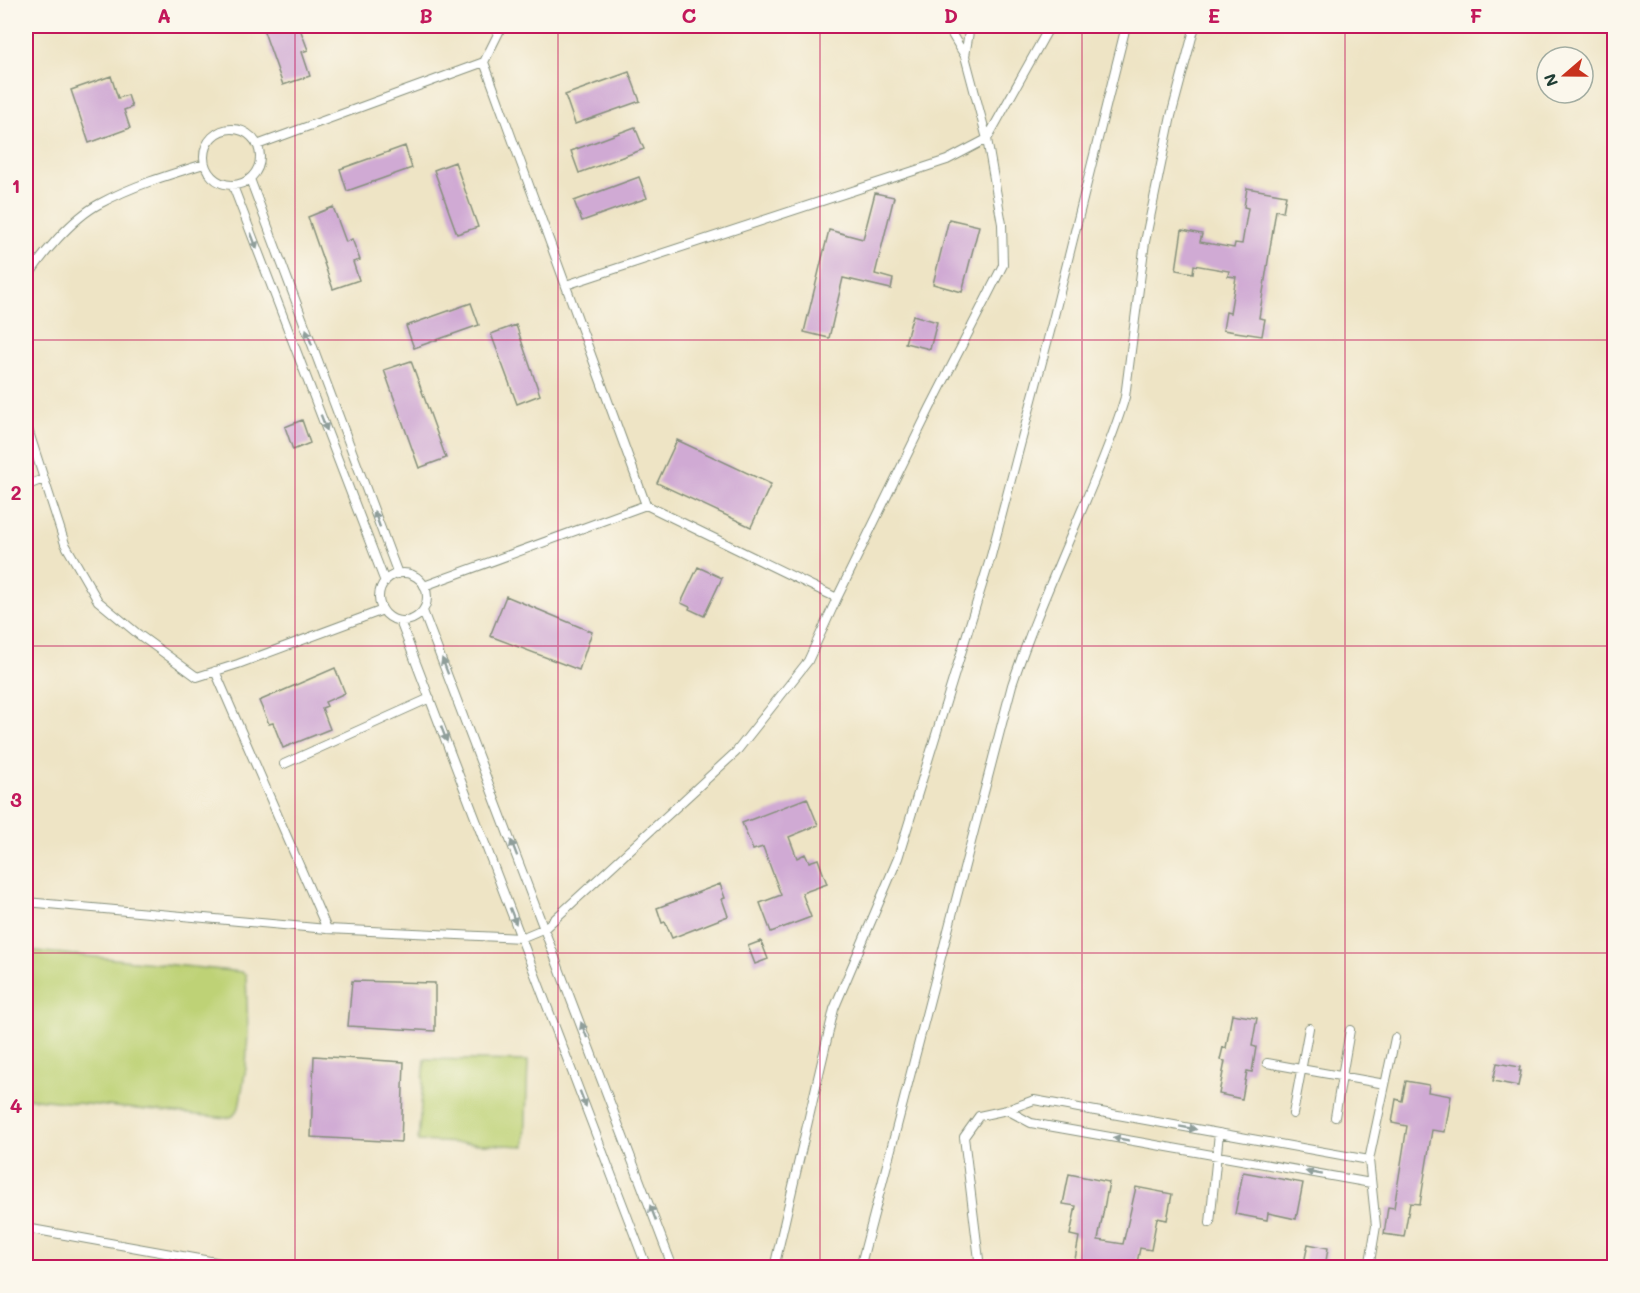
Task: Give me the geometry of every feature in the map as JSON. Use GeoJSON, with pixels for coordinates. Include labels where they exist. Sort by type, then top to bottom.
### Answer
{"type":"FeatureCollection","features":[{"type":"Feature","properties":{"kind":"lane"},"geometry":{"type":"LineString","coordinates":[[257,145],[484,62],[502,26]]}},
{"type":"Feature","properties":{"kind":"lane"},"geometry":{"type":"LineString","coordinates":[[26,902],[327,930],[521,938],[545,928],[736,752],[808,661],[935,398],[1003,266],[1002,224],[987,139],[965,56],[946,26]]}},
{"type":"Feature","properties":{"kind":"lane"},"geometry":{"type":"LineString","coordinates":[[965,56],[970,26]]}},
{"type":"Feature","properties":{"kind":"lane"},"geometry":{"type":"LineString","coordinates":[[566,285],[947,160],[987,139],[1050,26]]}},
{"type":"Feature","properties":{"kind":"lane"},"geometry":{"type":"LineString","coordinates":[[774,1268],[834,1009],[898,858],[991,556],[1053,320],[1126,26]]}},
{"type":"Feature","properties":{"kind":"lane"},"geometry":{"type":"LineString","coordinates":[[860,1268],[1012,685],[1027,641],[1118,422],[1125,397],[1145,242],[1171,116],[1195,26]]}},
{"type":"Feature","properties":{"kind":"lane"},"geometry":{"type":"LineString","coordinates":[[484,62],[646,505],[837,598]]}},
{"type":"Feature","properties":{"kind":"lane"},"geometry":{"type":"LineString","coordinates":[[236,129],[245,132],[257,145],[260,163],[256,172],[243,184],[223,185],[208,173],[203,154],[205,146],[218,132],[236,129]]}},
{"type":"Feature","properties":{"kind":"lane"},"geometry":{"type":"LineString","coordinates":[[26,280],[63,232],[97,205],[143,184],[204,164]]}},
{"type":"Feature","properties":{"kind":"lane"},"geometry":{"type":"LineString","coordinates":[[250,179],[398,574]]}},
{"type":"Feature","properties":{"kind":"lane"},"geometry":{"type":"LineString","coordinates":[[233,186],[385,582]]}},
{"type":"Feature","properties":{"kind":"lane"},"geometry":{"type":"LineString","coordinates":[[26,423],[65,544],[98,601],[138,634],[197,677],[383,610]]}},
{"type":"Feature","properties":{"kind":"lane"},"geometry":{"type":"LineString","coordinates":[[26,486],[43,479]]}},
{"type":"Feature","properties":{"kind":"lane"},"geometry":{"type":"LineString","coordinates":[[424,586],[646,505]]}},
{"type":"Feature","properties":{"kind":"lane"},"geometry":{"type":"LineString","coordinates":[[398,574],[413,575],[424,586],[427,598],[423,611],[413,619],[400,621],[394,619],[383,610],[380,603],[385,582],[398,574]]}},
{"type":"Feature","properties":{"kind":"lane"},"geometry":{"type":"LineString","coordinates":[[423,611],[673,1268]]}},
{"type":"Feature","properties":{"kind":"lane"},"geometry":{"type":"LineString","coordinates":[[400,621],[647,1268]]}},
{"type":"Feature","properties":{"kind":"lane"},"geometry":{"type":"LineString","coordinates":[[215,671],[327,930]]}},
{"type":"Feature","properties":{"kind":"lane"},"geometry":{"type":"LineString","coordinates":[[284,764],[429,698]]}},
{"type":"Feature","properties":{"kind":"lane"},"geometry":{"type":"LineString","coordinates":[[1293,1114],[1309,1028]]}},
{"type":"Feature","properties":{"kind":"lane"},"geometry":{"type":"LineString","coordinates":[[1335,1117],[1350,1030]]}},
{"type":"Feature","properties":{"kind":"lane"},"geometry":{"type":"LineString","coordinates":[[1374,1268],[1369,1267],[1376,1226],[1369,1160],[1395,1038]]}},
{"type":"Feature","properties":{"kind":"lane"},"geometry":{"type":"LineString","coordinates":[[1267,1063],[1385,1084]]}},
{"type":"Feature","properties":{"kind":"lane"},"geometry":{"type":"LineString","coordinates":[[980,1268],[964,1137],[979,1116],[1007,1110],[1034,1100],[1369,1160]]}},
{"type":"Feature","properties":{"kind":"lane"},"geometry":{"type":"LineString","coordinates":[[1007,1110],[1031,1123],[1371,1183]]}},
{"type":"Feature","properties":{"kind":"lane"},"geometry":{"type":"LineString","coordinates":[[1210,1223],[1219,1133]]}},
{"type":"Feature","properties":{"kind":"lane"},"geometry":{"type":"LineString","coordinates":[[26,1228],[249,1268]]}},
{"type":"Feature","properties":{"kind":"green space"},"geometry":{"type":"Polygon","coordinates":[[[26,950],[242,972],[246,975],[248,1033],[246,1068],[239,1108],[233,1116],[227,1118],[26,1098],[26,950]]]}},
{"type":"Feature","properties":{"kind":"green space"},"geometry":{"type":"Polygon","coordinates":[[[425,1059],[528,1061],[525,1146],[418,1141],[425,1059]]]}},
{"type":"Feature","properties":{"kind":"building"},"geometry":{"type":"Polygon","coordinates":[[[262,26],[299,26],[308,50],[302,52],[310,76],[283,85],[262,26]]]}},
{"type":"Feature","properties":{"kind":"building"},"geometry":{"type":"Polygon","coordinates":[[[629,72],[640,101],[575,124],[565,95],[629,72]]]}},
{"type":"Feature","properties":{"kind":"building"},"geometry":{"type":"Polygon","coordinates":[[[111,76],[118,98],[128,95],[132,107],[124,110],[130,128],[89,143],[71,90],[111,76]]]}},
{"type":"Feature","properties":{"kind":"building"},"geometry":{"type":"Polygon","coordinates":[[[635,127],[644,149],[579,173],[571,151],[635,127]]]}},
{"type":"Feature","properties":{"kind":"building"},"geometry":{"type":"Polygon","coordinates":[[[405,146],[412,168],[347,191],[340,169],[405,146]]]}},
{"type":"Feature","properties":{"kind":"building"},"geometry":{"type":"Polygon","coordinates":[[[455,162],[478,227],[457,234],[434,170],[455,162]]]}},
{"type":"Feature","properties":{"kind":"building"},"geometry":{"type":"Polygon","coordinates":[[[639,177],[647,198],[582,221],[574,201],[639,177]]]}},
{"type":"Feature","properties":{"kind":"building"},"geometry":{"type":"Polygon","coordinates":[[[1247,188],[1286,195],[1283,212],[1276,210],[1259,318],[1265,319],[1262,336],[1223,330],[1226,312],[1230,313],[1236,277],[1228,276],[1229,271],[1194,265],[1193,273],[1176,270],[1182,230],[1202,234],[1200,242],[1234,248],[1235,243],[1242,244],[1248,208],[1244,207],[1247,188]]]}},
{"type":"Feature","properties":{"kind":"building"},"geometry":{"type":"Polygon","coordinates":[[[875,193],[894,197],[875,274],[893,279],[891,289],[843,278],[829,338],[804,332],[829,230],[863,239],[875,193]]]}},
{"type":"Feature","properties":{"kind":"building"},"geometry":{"type":"Polygon","coordinates":[[[333,207],[346,242],[352,239],[360,260],[353,262],[359,280],[333,289],[308,217],[333,207]]]}},
{"type":"Feature","properties":{"kind":"building"},"geometry":{"type":"Polygon","coordinates":[[[949,219],[979,226],[962,292],[933,284],[949,219]]]}},
{"type":"Feature","properties":{"kind":"building"},"geometry":{"type":"Polygon","coordinates":[[[471,303],[479,325],[414,348],[406,326],[471,303]]]}},
{"type":"Feature","properties":{"kind":"building"},"geometry":{"type":"Polygon","coordinates":[[[913,315],[937,322],[930,349],[905,343],[913,315]]]}},
{"type":"Feature","properties":{"kind":"building"},"geometry":{"type":"Polygon","coordinates":[[[516,325],[540,395],[517,404],[491,334],[516,325]]]}},
{"type":"Feature","properties":{"kind":"building"},"geometry":{"type":"Polygon","coordinates":[[[411,361],[446,458],[419,468],[384,370],[411,361]]]}},
{"type":"Feature","properties":{"kind":"building"},"geometry":{"type":"Polygon","coordinates":[[[302,420],[310,443],[293,450],[285,427],[302,420]]]}},
{"type":"Feature","properties":{"kind":"building"},"geometry":{"type":"Polygon","coordinates":[[[677,440],[771,484],[751,527],[657,483],[677,440]]]}},
{"type":"Feature","properties":{"kind":"building"},"geometry":{"type":"Polygon","coordinates":[[[698,567],[722,578],[704,616],[681,603],[698,567]]]}},
{"type":"Feature","properties":{"kind":"building"},"geometry":{"type":"Polygon","coordinates":[[[506,596],[592,632],[579,670],[490,636],[506,596]]]}},
{"type":"Feature","properties":{"kind":"building"},"geometry":{"type":"Polygon","coordinates":[[[335,668],[345,693],[325,702],[327,706],[322,708],[330,729],[283,748],[273,723],[269,724],[259,701],[335,668]]]}},
{"type":"Feature","properties":{"kind":"building"},"geometry":{"type":"Polygon","coordinates":[[[807,798],[818,825],[789,837],[797,858],[805,854],[809,862],[818,859],[827,884],[802,893],[811,917],[771,932],[760,903],[781,895],[763,847],[753,850],[742,823],[807,798]]]}},
{"type":"Feature","properties":{"kind":"building"},"geometry":{"type":"Polygon","coordinates":[[[720,884],[728,916],[672,938],[665,922],[662,923],[657,908],[720,884]]]}},
{"type":"Feature","properties":{"kind":"building"},"geometry":{"type":"Polygon","coordinates":[[[761,941],[768,959],[755,964],[748,946],[761,941]]]}},
{"type":"Feature","properties":{"kind":"building"},"geometry":{"type":"Polygon","coordinates":[[[352,981],[435,983],[435,1031],[348,1026],[352,981]]]}},
{"type":"Feature","properties":{"kind":"building"},"geometry":{"type":"Polygon","coordinates":[[[1232,1014],[1257,1018],[1252,1046],[1256,1047],[1252,1072],[1247,1071],[1242,1099],[1219,1094],[1225,1061],[1220,1060],[1223,1047],[1226,1048],[1232,1014]]]}},
{"type":"Feature","properties":{"kind":"building"},"geometry":{"type":"Polygon","coordinates":[[[314,1056],[404,1062],[401,1142],[311,1137],[314,1056]]]}},
{"type":"Feature","properties":{"kind":"building"},"geometry":{"type":"Polygon","coordinates":[[[1497,1063],[1520,1067],[1518,1086],[1493,1081],[1497,1063]]]}},
{"type":"Feature","properties":{"kind":"building"},"geometry":{"type":"Polygon","coordinates":[[[1406,1081],[1429,1085],[1428,1092],[1451,1096],[1445,1132],[1432,1130],[1420,1204],[1410,1203],[1404,1237],[1384,1234],[1388,1207],[1394,1208],[1407,1126],[1392,1123],[1396,1099],[1402,1101],[1406,1081]]]}},
{"type":"Feature","properties":{"kind":"building"},"geometry":{"type":"Polygon","coordinates":[[[1243,1172],[1303,1183],[1296,1219],[1268,1213],[1267,1220],[1235,1214],[1243,1172]]]}},
{"type":"Feature","properties":{"kind":"building"},"geometry":{"type":"Polygon","coordinates":[[[1069,1174],[1109,1182],[1098,1240],[1123,1244],[1136,1187],[1172,1194],[1167,1220],[1157,1218],[1151,1250],[1140,1248],[1136,1268],[1084,1268],[1074,1265],[1079,1237],[1070,1235],[1076,1206],[1063,1204],[1069,1174]]]}},
{"type":"Feature","properties":{"kind":"building"},"geometry":{"type":"Polygon","coordinates":[[[1308,1244],[1328,1248],[1325,1268],[1303,1268],[1308,1244]]]}}]}
